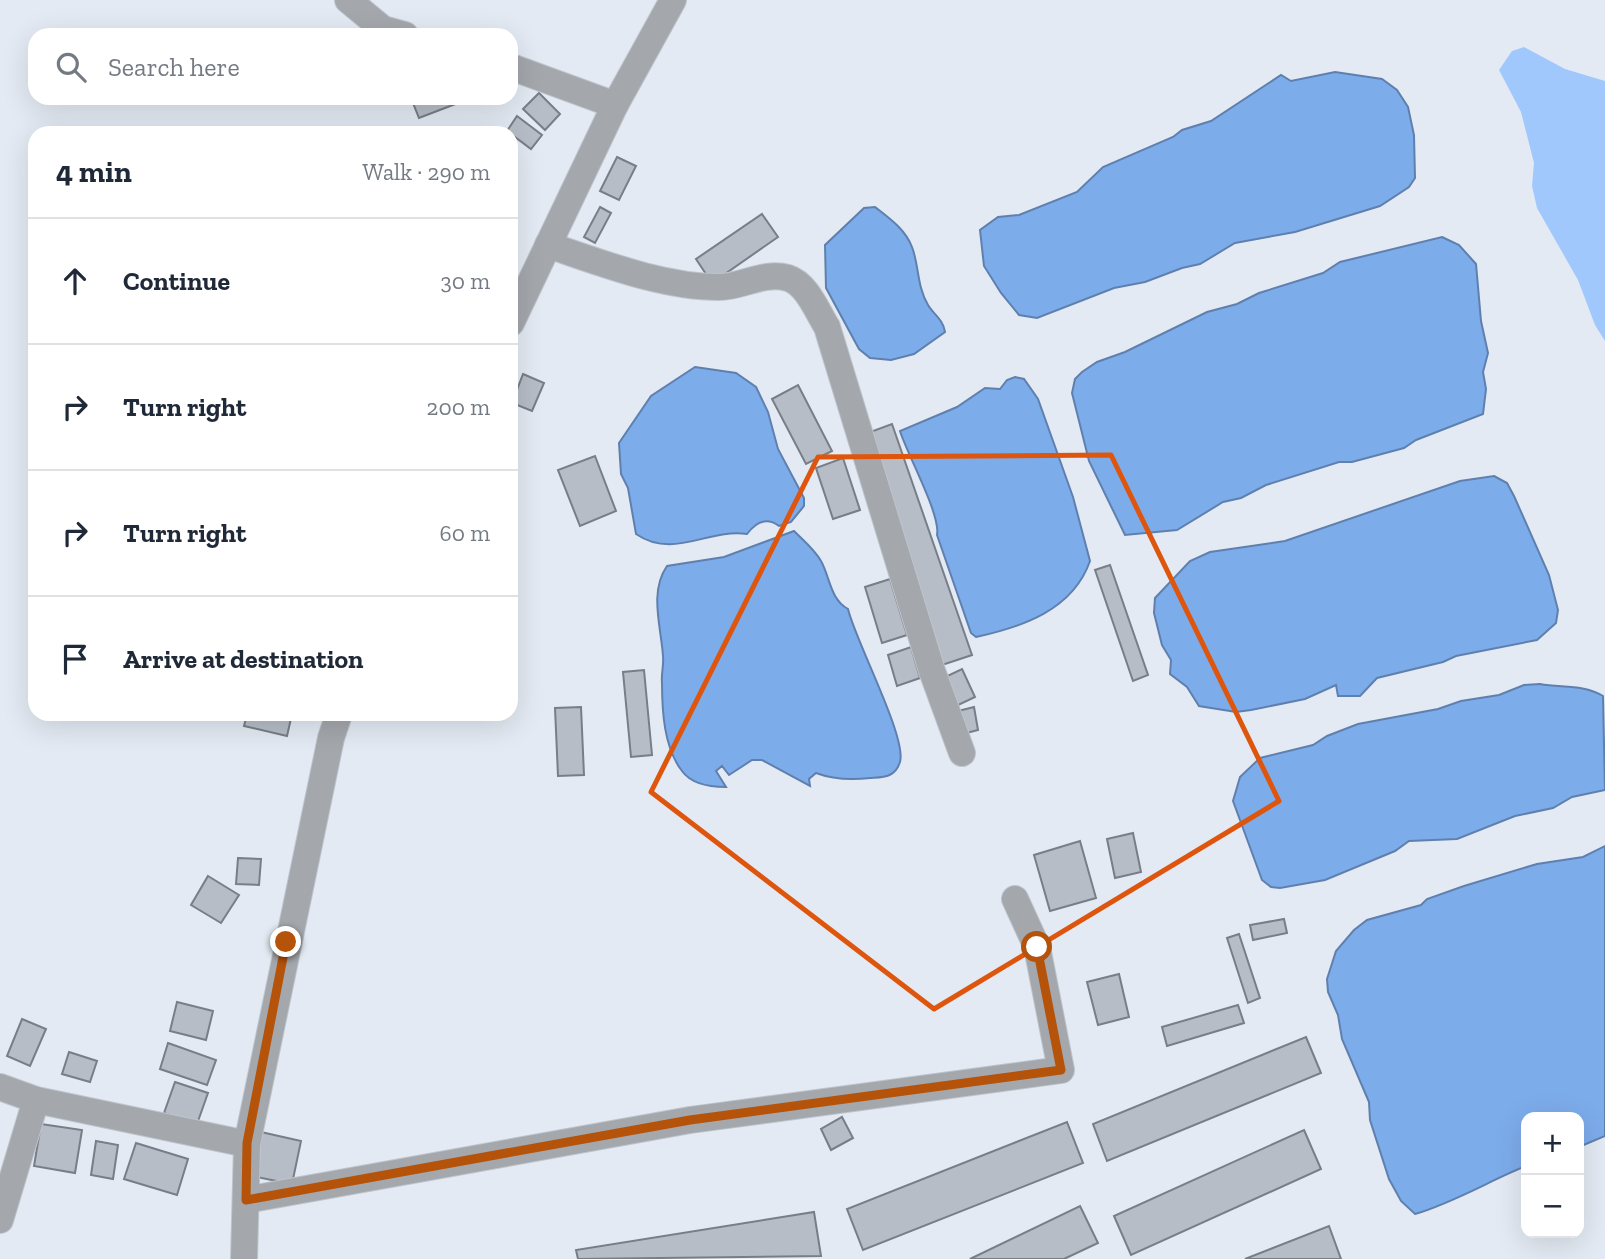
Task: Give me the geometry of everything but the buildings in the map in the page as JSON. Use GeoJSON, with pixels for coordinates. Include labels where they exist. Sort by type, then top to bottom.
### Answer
{"type":"FeatureCollection","features":[{"type":"Feature","properties":{"kind":"street"},"geometry":{"type":"LineString","coordinates":[[348,0],[382,28]]}},
{"type":"Feature","properties":{"kind":"street"},"geometry":{"type":"LineString","coordinates":[[518,308],[615,105],[673,0]]}},
{"type":"Feature","properties":{"kind":"street"},"geometry":{"type":"LineString","coordinates":[[518,70],[615,105]]}},
{"type":"Feature","properties":{"kind":"street"},"geometry":{"type":"LineString","coordinates":[[548,245],[625,270],[689,284],[721,288],[767,277],[789,278],[803,289],[827,327],[932,671],[962,753]]}},
{"type":"Feature","properties":{"kind":"street"},"geometry":{"type":"LineString","coordinates":[[244,1259],[247,1143],[289,928],[337,721]]}},
{"type":"Feature","properties":{"kind":"street"},"geometry":{"type":"LineString","coordinates":[[246,1200],[690,1120],[1061,1070],[1037,947],[1015,898]]}},
{"type":"Feature","properties":{"kind":"street"},"geometry":{"type":"LineString","coordinates":[[0,1087],[36,1100],[247,1143]]}},
{"type":"Feature","properties":{"kind":"street"},"geometry":{"type":"LineString","coordinates":[[0,1220],[36,1100]]}},
{"type":"Feature","properties":{"kind":"highlighted area"},"geometry":{"type":"Polygon","coordinates":[[[1111,455],[1279,801],[934,1009],[651,792],[818,457],[1111,455]]]}},
{"type":"Feature","properties":{"kind":"shaded area"},"geometry":{"type":"Polygon","coordinates":[[[1524,47],[1565,69],[1605,81],[1605,341],[1595,325],[1578,280],[1537,208],[1532,186],[1534,163],[1521,112],[1499,70],[1512,51],[1524,47]]]}},
{"type":"Feature","properties":{"kind":"shaded area"},"geometry":{"type":"Polygon","coordinates":[[[1335,72],[1382,79],[1397,90],[1408,107],[1414,135],[1415,178],[1409,187],[1380,206],[1295,232],[1235,243],[1200,264],[1145,282],[1114,288],[1037,318],[1019,315],[984,266],[980,230],[998,217],[1019,215],[1077,192],[1103,167],[1173,137],[1182,130],[1211,121],[1281,75],[1291,81],[1335,72]]]}},
{"type":"Feature","properties":{"kind":"shaded area"},"geometry":{"type":"Polygon","coordinates":[[[875,207],[896,224],[909,241],[924,298],[945,332],[914,354],[891,360],[870,358],[859,349],[826,288],[825,245],[864,208],[875,207]]]}},
{"type":"Feature","properties":{"kind":"shaded area"},"geometry":{"type":"Polygon","coordinates":[[[1442,237],[1459,245],[1476,264],[1481,321],[1488,353],[1483,372],[1486,389],[1483,414],[1416,440],[1404,448],[1352,462],[1339,462],[1266,485],[1241,498],[1223,502],[1177,530],[1125,535],[1089,461],[1072,393],[1075,379],[1082,372],[1097,362],[1125,352],[1207,312],[1323,273],[1340,262],[1442,237]]]}},
{"type":"Feature","properties":{"kind":"shaded area"},"geometry":{"type":"Polygon","coordinates":[[[695,367],[736,373],[756,387],[768,412],[778,449],[804,498],[804,506],[791,522],[779,526],[766,521],[754,526],[747,534],[719,535],[678,544],[650,541],[636,534],[628,488],[621,474],[619,443],[651,396],[695,367]]]}},
{"type":"Feature","properties":{"kind":"shaded area"},"geometry":{"type":"Polygon","coordinates":[[[1015,377],[1024,379],[1038,399],[1073,497],[1090,561],[1071,592],[1044,614],[1011,628],[976,637],[971,633],[937,535],[929,499],[900,431],[957,407],[985,388],[1000,389],[1007,380],[1015,377]]]}},
{"type":"Feature","properties":{"kind":"shaded area"},"geometry":{"type":"Polygon","coordinates":[[[1494,476],[1507,483],[1549,575],[1558,610],[1556,623],[1537,640],[1456,656],[1443,662],[1377,678],[1360,696],[1338,696],[1336,685],[1305,699],[1236,712],[1199,706],[1187,687],[1170,674],[1171,660],[1162,645],[1154,613],[1155,598],[1190,561],[1210,552],[1285,541],[1460,481],[1494,476]]]}},
{"type":"Feature","properties":{"kind":"shaded area"},"geometry":{"type":"Polygon","coordinates":[[[794,531],[818,557],[837,600],[848,609],[896,732],[900,762],[888,776],[857,779],[816,773],[809,779],[810,786],[762,760],[752,760],[729,775],[722,766],[716,771],[726,787],[696,782],[686,776],[676,762],[665,729],[663,656],[657,598],[662,576],[667,566],[724,557],[794,531]]]}},
{"type":"Feature","properties":{"kind":"shaded area"},"geometry":{"type":"Polygon","coordinates":[[[1524,685],[1580,688],[1603,696],[1605,790],[1572,797],[1553,808],[1515,816],[1457,839],[1409,841],[1395,851],[1325,880],[1280,888],[1271,887],[1262,880],[1233,801],[1240,777],[1260,758],[1313,745],[1327,736],[1358,724],[1438,709],[1461,701],[1499,695],[1524,685]]]}},
{"type":"Feature","properties":{"kind":"shaded area"},"geometry":{"type":"Polygon","coordinates":[[[1605,846],[1605,1136],[1584,1145],[1584,1112],[1521,1112],[1521,1168],[1415,1214],[1401,1201],[1389,1179],[1370,1120],[1369,1102],[1342,1039],[1338,1015],[1328,992],[1327,979],[1336,951],[1354,930],[1367,920],[1421,905],[1427,899],[1537,864],[1583,857],[1605,846]]]}},
{"type":"Feature","properties":{"kind":"route"},"geometry":{"type":"LineString","coordinates":[[286,942],[247,1143],[246,1200],[690,1120],[1061,1070],[1037,947]]}}]}
